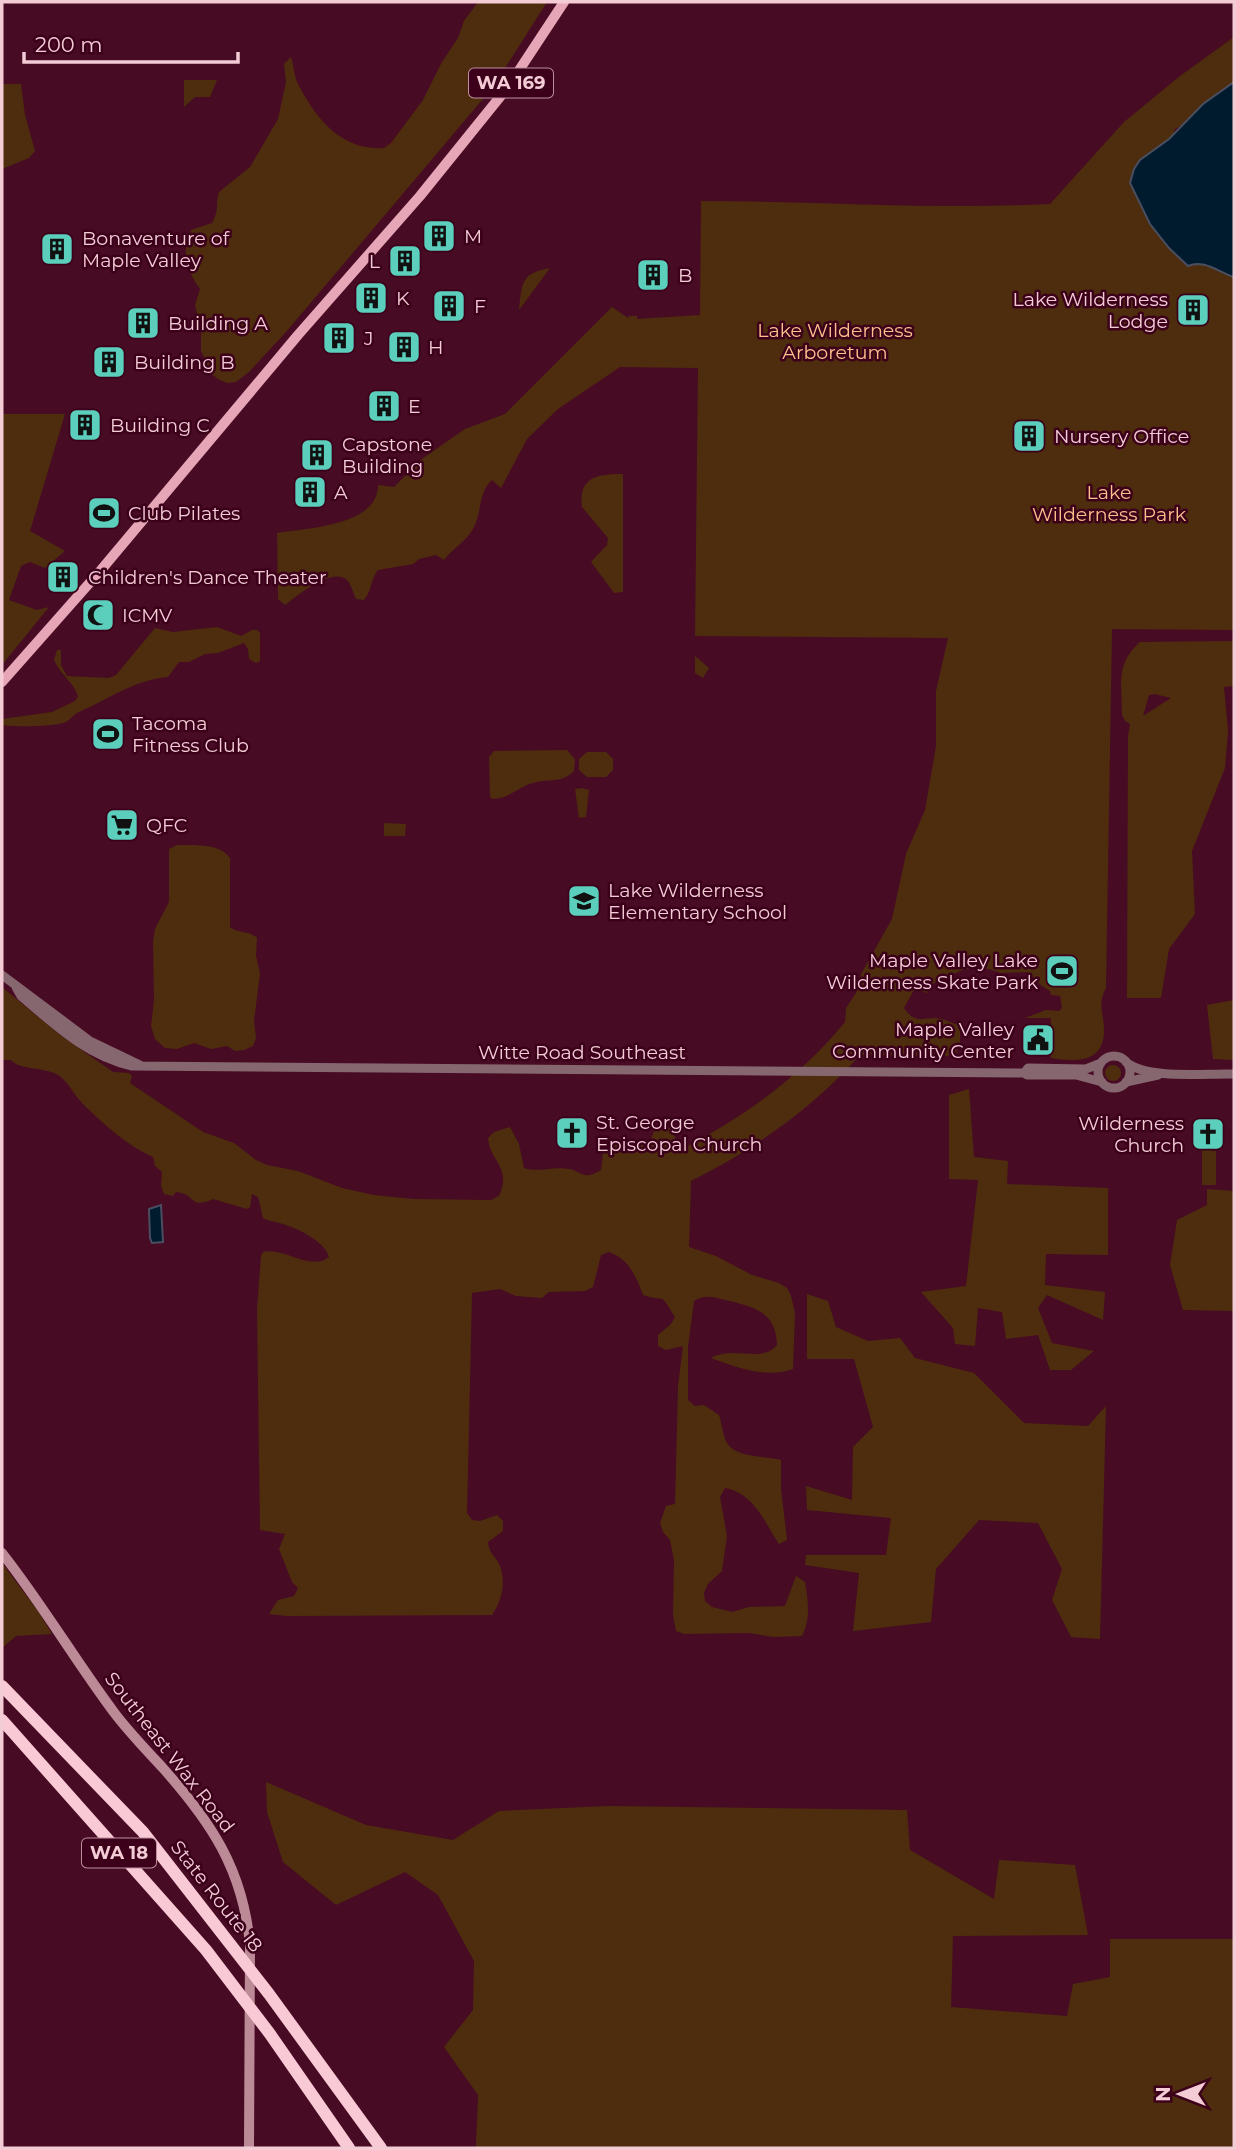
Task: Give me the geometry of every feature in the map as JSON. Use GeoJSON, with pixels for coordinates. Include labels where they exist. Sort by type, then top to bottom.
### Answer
{"type":"FeatureCollection","features":[{"type":"Feature","properties":{"kind":"highway","name":"State Route 18"},"geometry":{"type":"LineString","coordinates":[[2,1686],[142,1832],[269,1994],[381,2148]]}},
{"type":"Feature","properties":{"kind":"highway","name":"WA 18"},"geometry":{"type":"LineString","coordinates":[[2,1720],[206,1950],[270,2034],[349,2148]]}},
{"type":"Feature","properties":{"kind":"main road","name":"WA 169"},"geometry":{"type":"LineString","coordinates":[[2,682],[101,570],[298,335],[435,178],[508,87],[564,2]]}},
{"type":"Feature","properties":{"kind":"main road","name":"Southeast Wax Road"},"geometry":{"type":"LineString","coordinates":[[2,1553],[117,1717],[183,1792],[227,1855],[246,1913],[250,1945],[248,2148]]}},
{"type":"Feature","properties":{"kind":"street","name":"Witte Road Southeast"},"geometry":{"type":"LineString","coordinates":[[2,975],[98,1046],[140,1065]]}},
{"type":"Feature","properties":{"kind":"street","name":"Witte Road Southeast"},"geometry":{"type":"LineString","coordinates":[[16,987],[21,996],[70,1037],[95,1053],[132,1066],[1024,1073],[1086,1076],[1102,1082]]}},
{"type":"Feature","properties":{"kind":"street"},"geometry":{"type":"LineString","coordinates":[[38,1010],[64,1027],[73,1029]]}},
{"type":"Feature","properties":{"kind":"street"},"geometry":{"type":"LineString","coordinates":[[1167,1073],[1112,1088],[1102,1082],[1098,1072],[1106,1058],[1116,1056],[1133,1067],[1167,1073],[1234,1074]]}},
{"type":"Feature","properties":{"kind":"street"},"geometry":{"type":"LineString","coordinates":[[1126,1062],[1130,1074],[1126,1083]]}},
{"type":"Feature","properties":{"kind":"street","name":"Witte Road Southeast"},"geometry":{"type":"LineString","coordinates":[[1024,1073],[1028,1068],[1086,1069],[1101,1063]]}},
{"type":"Feature","properties":{"kind":"green space"},"geometry":{"type":"Polygon","coordinates":[[[478,2],[547,2],[493,87],[286,332],[249,372],[236,382],[227,383],[218,379],[204,368],[205,359],[201,351],[201,333],[195,305],[200,289],[188,268],[186,246],[191,230],[212,223],[219,192],[250,167],[278,119],[286,82],[284,64],[291,57],[297,81],[305,97],[332,130],[355,144],[384,148],[391,143],[423,100],[442,62],[458,38],[464,21],[478,2]]]}},
{"type":"Feature","properties":{"kind":"green space"},"geometry":{"type":"Polygon","coordinates":[[[1234,37],[1234,83],[1208,103],[1204,102],[1188,122],[1175,129],[1169,147],[1163,143],[1153,152],[1136,187],[1150,224],[1188,266],[1200,264],[1234,277],[1234,630],[1112,629],[1103,1042],[1094,1055],[1086,1058],[1051,1058],[1051,1018],[1025,1018],[1046,1010],[1059,1011],[1062,1008],[1060,996],[1051,995],[1050,991],[1028,972],[1001,973],[989,969],[965,969],[935,982],[927,993],[915,988],[904,1008],[917,1019],[936,1018],[960,1025],[960,1044],[956,1053],[947,1056],[860,1055],[823,1093],[782,1126],[715,1169],[691,1181],[689,1247],[716,1256],[752,1275],[779,1283],[787,1288],[795,1313],[793,1369],[762,1372],[711,1358],[720,1354],[755,1354],[771,1350],[777,1345],[776,1334],[769,1319],[756,1310],[721,1299],[707,1297],[694,1301],[688,1347],[688,1400],[695,1406],[704,1405],[719,1415],[731,1448],[744,1454],[781,1460],[781,1489],[787,1540],[779,1544],[751,1503],[744,1496],[725,1488],[720,1497],[727,1536],[722,1571],[708,1584],[704,1593],[705,1601],[712,1607],[732,1612],[749,1607],[785,1606],[796,1576],[805,1582],[808,1603],[807,1623],[802,1636],[773,1637],[749,1633],[684,1634],[676,1631],[673,1615],[674,1560],[670,1540],[660,1523],[666,1506],[675,1504],[678,1386],[683,1346],[666,1350],[658,1346],[658,1335],[675,1317],[662,1299],[643,1295],[627,1264],[609,1252],[601,1255],[593,1287],[585,1291],[549,1292],[542,1298],[516,1296],[500,1289],[472,1293],[467,1513],[472,1520],[480,1521],[497,1515],[503,1521],[503,1531],[488,1542],[503,1578],[501,1598],[492,1615],[269,1614],[278,1600],[294,1596],[298,1588],[292,1582],[279,1549],[285,1534],[260,1530],[257,1309],[261,1256],[263,1252],[271,1251],[314,1262],[329,1257],[321,1245],[308,1235],[263,1218],[258,1197],[252,1194],[250,1207],[247,1209],[213,1199],[196,1202],[183,1193],[176,1192],[173,1196],[164,1194],[161,1186],[162,1172],[155,1166],[153,1157],[134,1147],[109,1128],[82,1103],[61,1077],[49,1071],[21,1066],[11,1060],[2,1060],[2,987],[60,1035],[113,1072],[129,1073],[132,1076],[130,1083],[203,1132],[234,1143],[267,1165],[298,1171],[342,1188],[413,1199],[491,1200],[499,1196],[503,1178],[488,1138],[494,1132],[510,1127],[519,1144],[524,1168],[530,1169],[563,1168],[591,1175],[601,1170],[603,1153],[609,1149],[623,1143],[646,1145],[654,1131],[671,1126],[680,1150],[769,1095],[809,1061],[845,1022],[846,1008],[856,993],[861,974],[892,919],[906,854],[925,810],[936,746],[936,691],[948,638],[695,636],[698,368],[620,367],[558,409],[527,439],[501,488],[492,480],[488,485],[482,496],[474,527],[444,560],[436,555],[419,559],[413,564],[378,570],[364,600],[356,599],[346,579],[332,577],[314,584],[285,605],[278,599],[277,533],[339,523],[366,509],[375,499],[378,485],[394,487],[423,458],[465,429],[505,414],[612,307],[628,318],[637,316],[637,319],[700,315],[701,201],[963,206],[1050,204],[1124,122],[1180,76],[1234,37]]]}},
{"type":"Feature","properties":{"kind":"green space"},"geometry":{"type":"Polygon","coordinates":[[[184,80],[217,80],[210,97],[195,97],[184,107],[184,80]]]}},
{"type":"Feature","properties":{"kind":"green space"},"geometry":{"type":"Polygon","coordinates":[[[2,84],[21,84],[25,115],[35,151],[29,158],[2,169],[2,84]]]}},
{"type":"Feature","properties":{"kind":"green space"},"geometry":{"type":"Polygon","coordinates":[[[550,268],[519,310],[522,286],[528,276],[550,268]]]}},
{"type":"Feature","properties":{"kind":"green space"},"geometry":{"type":"Polygon","coordinates":[[[2,414],[65,414],[30,531],[65,551],[45,568],[30,562],[21,566],[9,600],[37,610],[49,607],[2,665],[2,414]]]}},
{"type":"Feature","properties":{"kind":"green space"},"geometry":{"type":"Polygon","coordinates":[[[623,474],[623,592],[614,593],[591,562],[607,545],[608,538],[582,507],[582,497],[583,489],[592,479],[623,474]]]}},
{"type":"Feature","properties":{"kind":"green space"},"geometry":{"type":"Polygon","coordinates":[[[217,627],[241,636],[257,630],[260,633],[260,661],[256,663],[249,659],[244,643],[218,653],[205,654],[189,662],[179,662],[168,677],[133,686],[77,713],[66,722],[44,726],[2,725],[2,719],[52,712],[75,701],[78,696],[76,691],[54,660],[57,650],[61,650],[61,665],[67,676],[109,678],[116,675],[155,628],[173,632],[217,627]]]}},
{"type":"Feature","properties":{"kind":"green space"},"geometry":{"type":"Polygon","coordinates":[[[1234,641],[1234,686],[1224,687],[1228,731],[1225,768],[1192,851],[1195,914],[1169,949],[1161,998],[1127,998],[1130,724],[1122,715],[1121,684],[1123,667],[1132,650],[1140,642],[1234,641]],[[1149,695],[1143,716],[1171,698],[1149,695]]]}},
{"type":"Feature","properties":{"kind":"green space"},"geometry":{"type":"Polygon","coordinates":[[[695,656],[709,668],[703,678],[695,673],[695,656]]]}},
{"type":"Feature","properties":{"kind":"green space"},"geometry":{"type":"Polygon","coordinates":[[[567,750],[575,759],[574,771],[569,775],[527,785],[504,797],[492,799],[490,796],[489,757],[494,751],[567,750]]]}},
{"type":"Feature","properties":{"kind":"green space"},"geometry":{"type":"Polygon","coordinates":[[[587,752],[606,752],[613,759],[613,770],[606,777],[587,777],[579,770],[579,759],[587,752]]]}},
{"type":"Feature","properties":{"kind":"green space"},"geometry":{"type":"Polygon","coordinates":[[[575,789],[589,790],[586,817],[579,818],[575,789]]]}},
{"type":"Feature","properties":{"kind":"green space"},"geometry":{"type":"Polygon","coordinates":[[[384,823],[406,824],[405,836],[384,836],[384,823]]]}},
{"type":"Feature","properties":{"kind":"green space"},"geometry":{"type":"Polygon","coordinates":[[[177,845],[213,847],[226,853],[230,858],[230,927],[257,938],[256,956],[260,973],[254,1021],[256,1038],[253,1046],[244,1050],[235,1051],[227,1046],[211,1049],[194,1043],[177,1049],[165,1048],[155,1039],[151,1026],[154,1000],[153,941],[155,929],[169,902],[169,849],[177,845]]]}},
{"type":"Feature","properties":{"kind":"green space"},"geometry":{"type":"Polygon","coordinates":[[[1234,1000],[1234,1060],[1213,1059],[1207,1005],[1234,1000]]]}},
{"type":"Feature","properties":{"kind":"green space"},"geometry":{"type":"Polygon","coordinates":[[[1110,1065],[1116,1065],[1121,1073],[1119,1079],[1110,1081],[1105,1076],[1105,1070],[1110,1065]]]}},
{"type":"Feature","properties":{"kind":"green space"},"geometry":{"type":"Polygon","coordinates":[[[969,1089],[974,1157],[1008,1161],[1007,1184],[1108,1188],[1108,1255],[1046,1254],[1045,1285],[1105,1292],[1103,1320],[1047,1295],[1038,1308],[1052,1343],[1094,1351],[1071,1370],[1050,1370],[1038,1335],[1006,1339],[1002,1312],[978,1308],[975,1346],[955,1344],[953,1328],[921,1292],[966,1286],[978,1180],[949,1179],[949,1095],[969,1089]]]}},
{"type":"Feature","properties":{"kind":"green space"},"geometry":{"type":"Polygon","coordinates":[[[1202,1140],[1212,1140],[1212,1151],[1216,1151],[1216,1185],[1202,1185],[1202,1140]]]}},
{"type":"Feature","properties":{"kind":"green space"},"geometry":{"type":"Polygon","coordinates":[[[1207,1189],[1234,1191],[1234,1311],[1183,1310],[1170,1265],[1177,1220],[1207,1205],[1207,1189]]]}},
{"type":"Feature","properties":{"kind":"green space"},"geometry":{"type":"Polygon","coordinates":[[[807,1294],[828,1301],[836,1327],[868,1341],[900,1338],[915,1358],[974,1373],[1024,1423],[1088,1426],[1106,1406],[1100,1639],[1071,1637],[1052,1600],[1062,1569],[1038,1523],[979,1520],[936,1569],[931,1622],[853,1631],[859,1573],[805,1565],[806,1555],[886,1555],[891,1518],[807,1510],[806,1486],[852,1500],[853,1447],[873,1427],[854,1359],[807,1359],[807,1294]]]}},
{"type":"Feature","properties":{"kind":"green space"},"geometry":{"type":"Polygon","coordinates":[[[2,1563],[52,1634],[16,1636],[2,1648],[2,1563]]]}},
{"type":"Feature","properties":{"kind":"green space"},"geometry":{"type":"Polygon","coordinates":[[[266,1782],[366,1825],[453,1840],[499,1811],[608,1806],[907,1810],[910,1850],[994,1899],[999,1860],[1075,1865],[1088,1935],[953,1936],[951,2007],[1067,2016],[1073,1984],[1110,1977],[1110,1939],[1234,1939],[1234,2148],[473,2148],[476,2146],[478,2095],[444,2047],[473,2010],[474,1961],[438,1895],[405,1872],[336,1905],[283,1862],[267,1812],[266,1782]]]}},
{"type":"Feature","properties":{"kind":"water"},"geometry":{"type":"Polygon","coordinates":[[[1234,82],[1234,277],[1205,265],[1188,266],[1150,224],[1130,183],[1140,160],[1169,139],[1203,104],[1234,82]]]}},
{"type":"Feature","properties":{"kind":"water"},"geometry":{"type":"Polygon","coordinates":[[[161,1205],[163,1242],[152,1243],[149,1209],[161,1205]]]}},
{"type":"Feature","properties":{"kind":"place","name":"M"},"geometry":{"type":"Point","coordinates":[439,236]}},
{"type":"Feature","properties":{"kind":"place","name":"Bonaventure of Maple Valley"},"geometry":{"type":"Point","coordinates":[57,249]}},
{"type":"Feature","properties":{"kind":"place","name":"L"},"geometry":{"type":"Point","coordinates":[405,261]}},
{"type":"Feature","properties":{"kind":"place","name":"B"},"geometry":{"type":"Point","coordinates":[653,275]}},
{"type":"Feature","properties":{"kind":"place","name":"K"},"geometry":{"type":"Point","coordinates":[371,298]}},
{"type":"Feature","properties":{"kind":"place","name":"F"},"geometry":{"type":"Point","coordinates":[449,306]}},
{"type":"Feature","properties":{"kind":"place","name":"Lake Wilderness Lodge"},"geometry":{"type":"Point","coordinates":[1193,310]}},
{"type":"Feature","properties":{"kind":"place","name":"Building A"},"geometry":{"type":"Point","coordinates":[143,323]}},
{"type":"Feature","properties":{"kind":"place","name":"J"},"geometry":{"type":"Point","coordinates":[339,338]}},
{"type":"Feature","properties":{"kind":"place","name":"H"},"geometry":{"type":"Point","coordinates":[404,347]}},
{"type":"Feature","properties":{"kind":"place","name":"Building B"},"geometry":{"type":"Point","coordinates":[109,362]}},
{"type":"Feature","properties":{"kind":"place","name":"E"},"geometry":{"type":"Point","coordinates":[384,406]}},
{"type":"Feature","properties":{"kind":"place","name":"Building C"},"geometry":{"type":"Point","coordinates":[85,425]}},
{"type":"Feature","properties":{"kind":"place","name":"Nursery Office"},"geometry":{"type":"Point","coordinates":[1029,436]}},
{"type":"Feature","properties":{"kind":"place","name":"Capstone Building"},"geometry":{"type":"Point","coordinates":[317,455]}},
{"type":"Feature","properties":{"kind":"place","name":"A"},"geometry":{"type":"Point","coordinates":[310,492]}},
{"type":"Feature","properties":{"kind":"place","name":"Club Pilates"},"geometry":{"type":"Point","coordinates":[104,513]}},
{"type":"Feature","properties":{"kind":"place","name":"Children's Dance Theater"},"geometry":{"type":"Point","coordinates":[63,577]}},
{"type":"Feature","properties":{"kind":"place","name":"ICMV"},"geometry":{"type":"Point","coordinates":[98,615]}},
{"type":"Feature","properties":{"kind":"place","name":"Tacoma Fitness Club"},"geometry":{"type":"Point","coordinates":[108,734]}},
{"type":"Feature","properties":{"kind":"place","name":"QFC"},"geometry":{"type":"Point","coordinates":[122,825]}},
{"type":"Feature","properties":{"kind":"place","name":"Lake Wilderness Elementary School"},"geometry":{"type":"Point","coordinates":[584,901]}},
{"type":"Feature","properties":{"kind":"place","name":"Maple Valley Lake Wilderness Skate Park"},"geometry":{"type":"Point","coordinates":[1062,971]}},
{"type":"Feature","properties":{"kind":"place","name":"Maple Valley Community Center"},"geometry":{"type":"Point","coordinates":[1038,1040]}},
{"type":"Feature","properties":{"kind":"place","name":"St. George Episcopal Church"},"geometry":{"type":"Point","coordinates":[572,1133]}},
{"type":"Feature","properties":{"kind":"place","name":"Wilderness Church"},"geometry":{"type":"Point","coordinates":[1208,1134]}},
{"type":"Feature","properties":{"kind":"park label","name":"Lake Wilderness Arboretum"},"geometry":{"type":"Point","coordinates":[835,341]}},
{"type":"Feature","properties":{"kind":"park label","name":"Lake Wilderness Park"},"geometry":{"type":"Point","coordinates":[1109,503]}}]}
